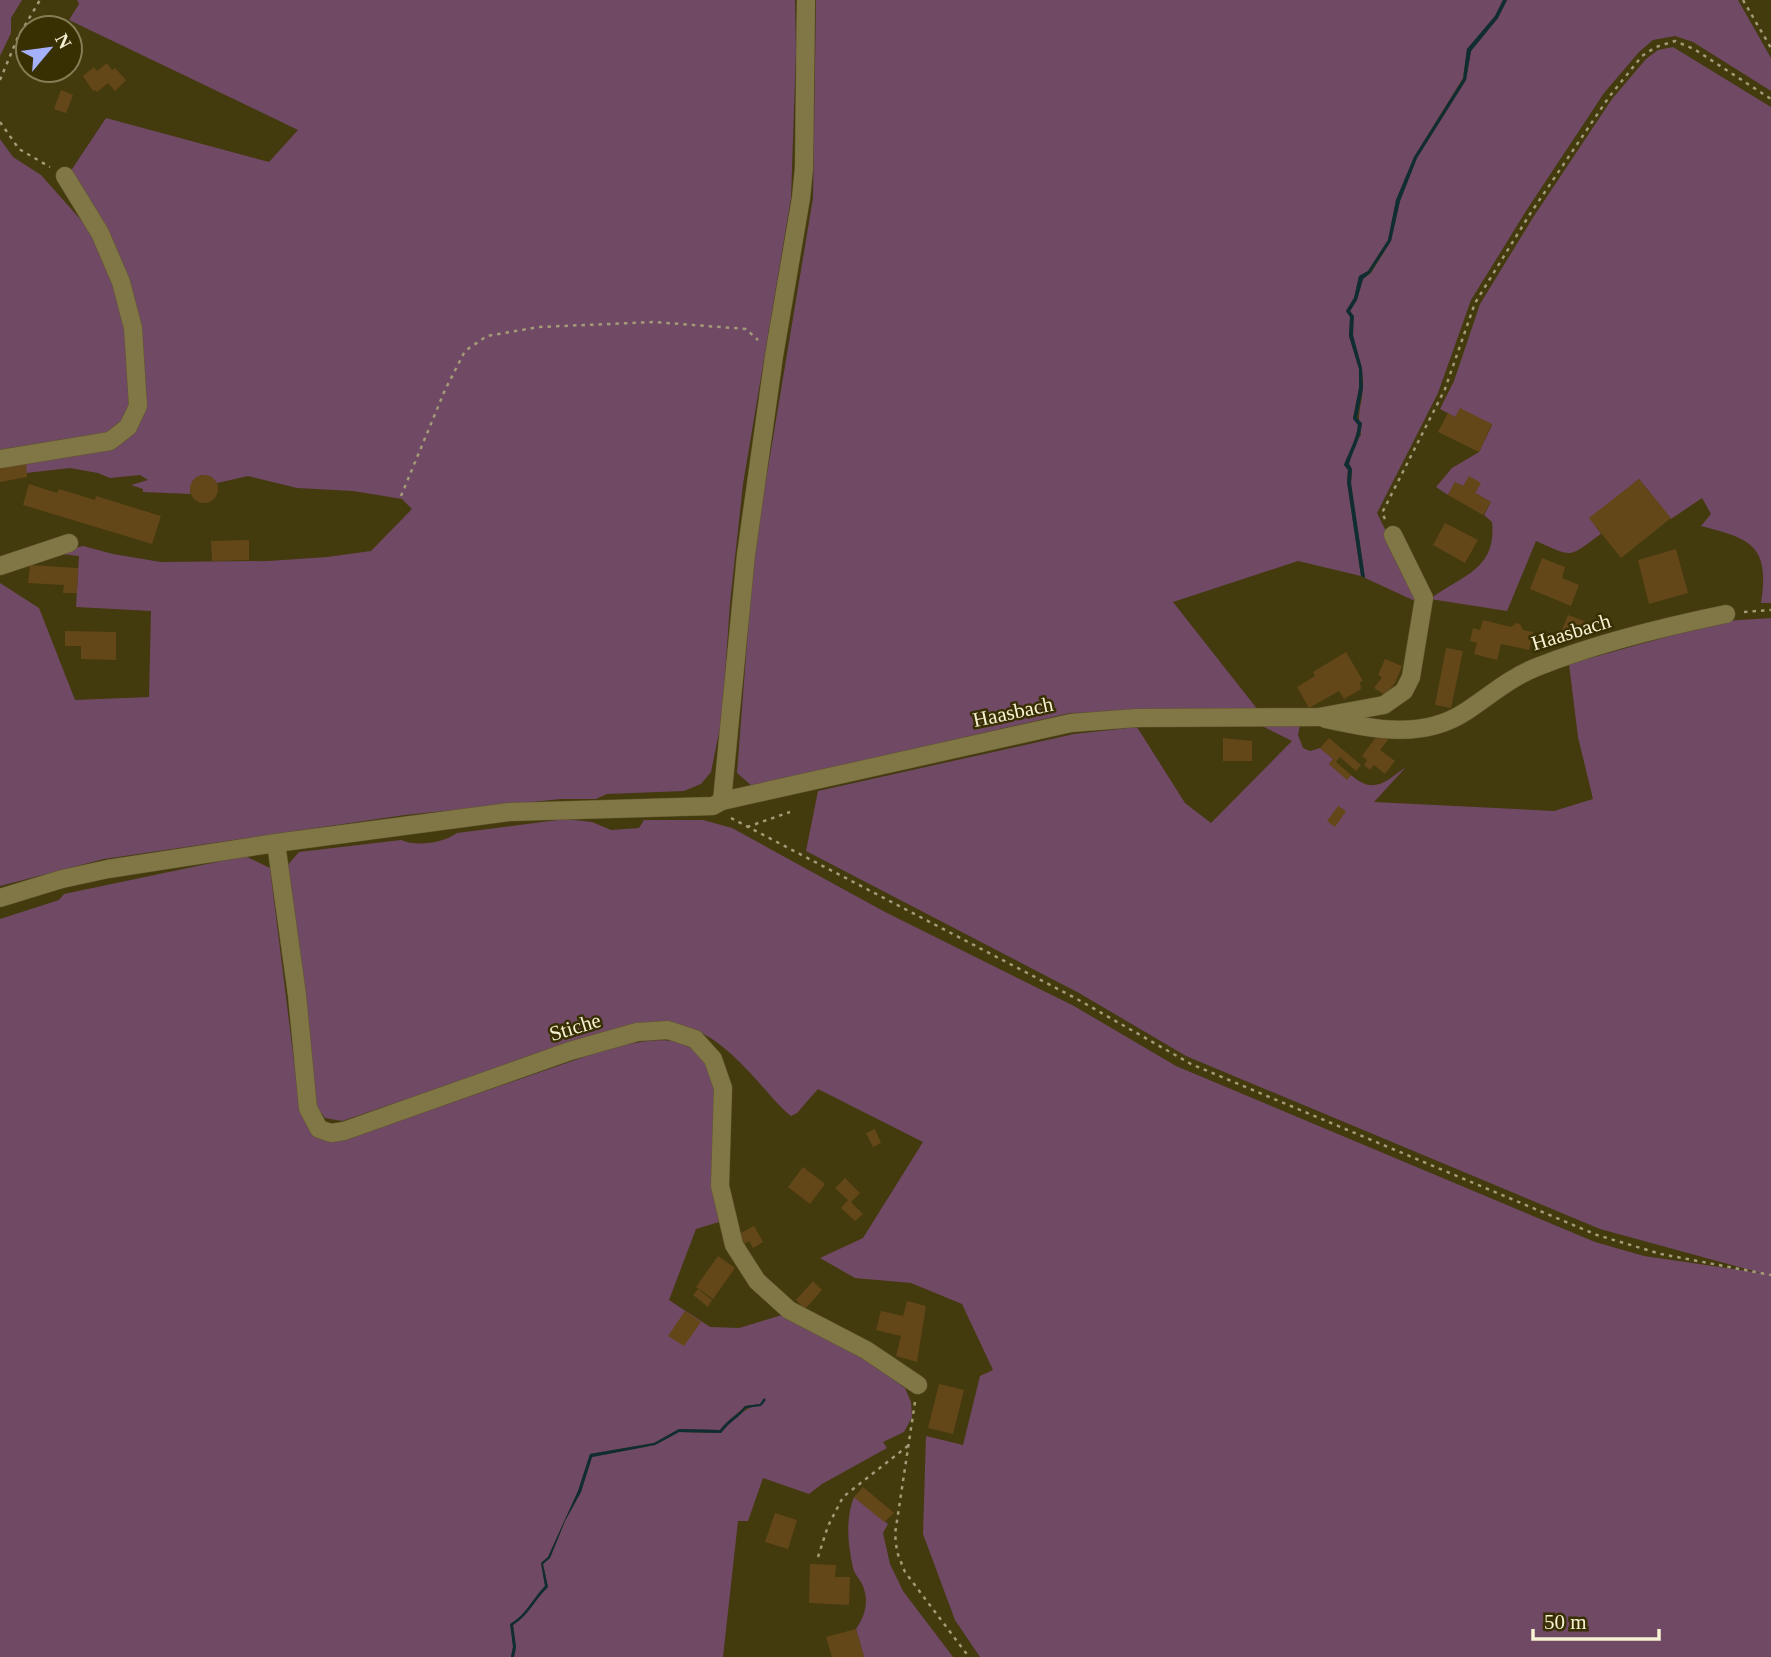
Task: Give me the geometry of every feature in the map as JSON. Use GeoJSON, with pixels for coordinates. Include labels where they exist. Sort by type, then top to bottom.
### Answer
{"type":"FeatureCollection","features":[{"type":"Feature","properties":{"kind":"street"},"geometry":{"type":"LineString","coordinates":[[717,803],[746,555],[774,356],[801,198],[804,169],[806,0]]}},
{"type":"Feature","properties":{"kind":"street"},"geometry":{"type":"LineString","coordinates":[[0,459],[110,441],[128,427],[138,406],[133,328],[121,282],[100,233],[65,176]]}},
{"type":"Feature","properties":{"kind":"street","name":"Haasbach"},"geometry":{"type":"LineString","coordinates":[[0,898],[62,879],[108,869],[509,812],[717,803],[1071,723],[1136,718],[1319,717],[1384,705],[1404,691],[1411,677],[1423,598],[1393,534]]}},
{"type":"Feature","properties":{"kind":"street"},"geometry":{"type":"LineString","coordinates":[[0,565],[69,543]]}},
{"type":"Feature","properties":{"kind":"street","name":"Haasbach"},"geometry":{"type":"LineString","coordinates":[[1319,717],[1391,730],[1439,726],[1462,714],[1525,671],[1566,655],[1726,614]]}},
{"type":"Feature","properties":{"kind":"street","name":"Stiche"},"geometry":{"type":"LineString","coordinates":[[276,843],[297,995],[308,1108],[319,1129],[331,1133],[344,1131],[570,1051],[637,1032],[668,1030],[695,1039],[713,1059],[723,1088],[720,1186],[734,1245],[757,1281],[789,1310],[866,1350],[918,1385]]}},
{"type":"Feature","properties":{"kind":"path"},"geometry":{"type":"LineString","coordinates":[[0,80],[18,37],[40,0]]}},
{"type":"Feature","properties":{"kind":"path"},"geometry":{"type":"LineString","coordinates":[[1743,0],[1771,48]]}},
{"type":"Feature","properties":{"kind":"path"},"geometry":{"type":"LineString","coordinates":[[1393,534],[1382,513],[1445,389],[1475,303],[1530,214],[1609,97],[1642,56],[1656,47],[1675,41],[1694,49],[1771,99]]}},
{"type":"Feature","properties":{"kind":"path"},"geometry":{"type":"LineString","coordinates":[[0,122],[19,149],[65,176]]}},
{"type":"Feature","properties":{"kind":"path"},"geometry":{"type":"LineString","coordinates":[[401,496],[445,390],[465,351],[487,336],[539,327],[667,323],[746,330],[774,356]]}},
{"type":"Feature","properties":{"kind":"path"},"geometry":{"type":"LineString","coordinates":[[1726,614],[1771,610]]}},
{"type":"Feature","properties":{"kind":"path"},"geometry":{"type":"LineString","coordinates":[[717,803],[747,828],[1077,999],[1191,1065],[1597,1235],[1661,1254],[1771,1275]]}},
{"type":"Feature","properties":{"kind":"path"},"geometry":{"type":"LineString","coordinates":[[747,828],[790,812]]}},
{"type":"Feature","properties":{"kind":"path"},"geometry":{"type":"LineString","coordinates":[[918,1385],[895,1534],[897,1552],[905,1572],[969,1657]]}},
{"type":"Feature","properties":{"kind":"path"},"geometry":{"type":"LineString","coordinates":[[818,1557],[828,1526],[843,1497],[909,1445]]}},
{"type":"Feature","properties":{"kind":"shaded area"},"geometry":{"type":"Polygon","coordinates":[[[0,0],[22,0],[11,18],[11,33],[0,56],[0,0]]]}},
{"type":"Feature","properties":{"kind":"shaded area"},"geometry":{"type":"Polygon","coordinates":[[[77,0],[795,0],[791,198],[743,484],[730,603],[722,718],[711,772],[701,784],[684,791],[607,794],[596,799],[561,799],[405,815],[104,859],[0,886],[0,583],[39,608],[75,700],[149,697],[151,611],[76,607],[79,556],[52,553],[83,546],[161,562],[268,561],[327,557],[371,551],[412,509],[402,499],[353,491],[297,488],[248,476],[217,483],[211,477],[201,475],[192,482],[190,494],[143,492],[143,489],[131,485],[148,480],[140,475],[110,478],[70,468],[26,473],[25,461],[134,431],[138,326],[70,172],[106,118],[269,162],[298,130],[84,27],[84,14],[73,14],[79,4],[77,0]]]}},
{"type":"Feature","properties":{"kind":"shaded area"},"geometry":{"type":"Polygon","coordinates":[[[816,0],[1503,0],[1495,16],[1467,49],[1463,78],[1414,157],[1396,200],[1388,240],[1368,271],[1359,276],[1354,298],[1346,311],[1350,317],[1349,336],[1359,369],[1359,388],[1353,418],[1358,425],[1344,465],[1348,470],[1347,482],[1361,576],[1298,561],[1173,602],[1258,710],[1070,713],[752,786],[737,773],[754,552],[813,198],[816,0]]]}},
{"type":"Feature","properties":{"kind":"shaded area"},"geometry":{"type":"Polygon","coordinates":[[[1507,0],[1738,0],[1771,58],[1771,91],[1693,42],[1675,36],[1653,40],[1639,52],[1604,93],[1471,300],[1438,393],[1377,513],[1410,580],[1415,601],[1365,578],[1351,483],[1352,469],[1349,464],[1355,443],[1361,435],[1359,415],[1363,386],[1350,311],[1357,300],[1363,279],[1371,273],[1391,241],[1400,201],[1417,158],[1466,80],[1471,51],[1498,18],[1507,0]]]}},
{"type":"Feature","properties":{"kind":"shaded area"},"geometry":{"type":"Polygon","coordinates":[[[1673,47],[1771,107],[1771,603],[1761,603],[1762,568],[1753,548],[1733,535],[1701,526],[1711,514],[1702,498],[1671,519],[1639,479],[1590,518],[1601,534],[1582,548],[1565,553],[1536,541],[1507,611],[1430,599],[1475,569],[1489,551],[1492,538],[1492,522],[1484,515],[1491,502],[1475,493],[1480,483],[1463,486],[1455,482],[1448,495],[1436,487],[1452,468],[1479,452],[1492,425],[1455,417],[1440,409],[1454,381],[1480,304],[1534,216],[1612,99],[1646,59],[1658,50],[1673,47]]]}},
{"type":"Feature","properties":{"kind":"shaded area"},"geometry":{"type":"Polygon","coordinates":[[[0,139],[13,157],[41,175],[97,238],[128,331],[131,404],[124,423],[108,433],[0,455],[0,139]]]}},
{"type":"Feature","properties":{"kind":"shaded area"},"geometry":{"type":"Polygon","coordinates":[[[1771,618],[1771,1657],[980,1657],[955,1620],[923,1534],[926,1436],[963,1445],[980,1376],[993,1370],[962,1304],[911,1283],[855,1278],[820,1258],[863,1238],[923,1142],[818,1089],[797,1113],[791,1116],[719,1044],[687,1027],[669,1024],[650,1023],[604,1032],[342,1121],[325,1118],[315,1104],[287,866],[299,852],[401,840],[430,843],[457,833],[565,819],[592,822],[611,830],[639,828],[644,820],[703,820],[732,828],[885,912],[1074,1006],[1176,1066],[1595,1242],[1644,1256],[1761,1273],[1600,1229],[1186,1056],[1079,993],[806,851],[818,791],[1074,734],[1137,727],[1185,803],[1211,823],[1292,741],[1264,725],[1300,725],[1298,735],[1303,748],[1310,751],[1320,748],[1333,759],[1329,764],[1347,779],[1351,775],[1366,784],[1379,784],[1406,767],[1374,802],[1554,811],[1593,799],[1578,737],[1569,664],[1724,621],[1771,618]]]}},
{"type":"Feature","properties":{"kind":"shaded area"},"geometry":{"type":"Polygon","coordinates":[[[245,856],[270,868],[300,1110],[314,1136],[343,1140],[610,1048],[661,1040],[680,1043],[702,1058],[710,1073],[714,1090],[713,1185],[719,1222],[696,1229],[669,1300],[710,1327],[739,1328],[782,1315],[860,1356],[905,1388],[911,1402],[912,1417],[904,1432],[883,1442],[887,1448],[809,1494],[763,1478],[748,1521],[738,1521],[723,1657],[514,1657],[516,1647],[513,1625],[548,1587],[543,1564],[550,1558],[565,1521],[581,1492],[592,1457],[655,1445],[679,1432],[721,1433],[738,1415],[760,1404],[745,1406],[720,1430],[679,1429],[654,1443],[590,1454],[578,1491],[548,1557],[541,1563],[545,1586],[521,1616],[511,1624],[511,1657],[0,1657],[0,919],[59,900],[64,894],[245,856]]]}},
{"type":"Feature","properties":{"kind":"shaded area"},"geometry":{"type":"Polygon","coordinates":[[[854,1497],[888,1524],[883,1533],[890,1564],[903,1591],[953,1657],[864,1657],[856,1629],[866,1600],[854,1570],[849,1541],[849,1514],[854,1497]]]}},
{"type":"Feature","properties":{"kind":"water"},"geometry":{"type":"Polygon","coordinates":[[[1503,0],[1507,0],[1498,18],[1471,51],[1466,80],[1417,158],[1400,201],[1391,241],[1363,279],[1357,300],[1350,311],[1354,316],[1353,335],[1362,368],[1363,388],[1357,418],[1362,423],[1349,464],[1352,469],[1351,483],[1365,578],[1361,576],[1347,482],[1348,470],[1344,465],[1358,425],[1353,419],[1359,388],[1359,369],[1349,336],[1350,317],[1346,311],[1354,298],[1359,276],[1368,271],[1388,240],[1396,200],[1414,157],[1463,79],[1467,49],[1495,16],[1503,0]]]}},
{"type":"Feature","properties":{"kind":"water"},"geometry":{"type":"Polygon","coordinates":[[[764,1398],[766,1400],[761,1406],[746,1408],[721,1433],[679,1432],[655,1445],[592,1457],[581,1492],[565,1521],[550,1558],[543,1564],[548,1587],[513,1625],[516,1647],[514,1657],[511,1657],[513,1647],[510,1624],[525,1611],[545,1586],[541,1563],[548,1557],[578,1491],[590,1454],[654,1443],[679,1429],[720,1430],[745,1406],[760,1404],[764,1398]]]}},
{"type":"Feature","properties":{"kind":"building"},"geometry":{"type":"Polygon","coordinates":[[[107,63],[126,80],[115,91],[108,83],[97,92],[93,91],[84,75],[94,67],[97,71],[107,63]]]}},
{"type":"Feature","properties":{"kind":"building"},"geometry":{"type":"Polygon","coordinates":[[[61,90],[73,95],[66,113],[54,109],[61,90]]]}},
{"type":"Feature","properties":{"kind":"building"},"geometry":{"type":"Polygon","coordinates":[[[1460,408],[1492,424],[1479,452],[1438,432],[1448,413],[1455,417],[1460,408]]]}},
{"type":"Feature","properties":{"kind":"building"},"geometry":{"type":"Polygon","coordinates":[[[26,461],[27,477],[0,482],[0,465],[26,461]]]}},
{"type":"Feature","properties":{"kind":"building"},"geometry":{"type":"Polygon","coordinates":[[[204,475],[214,479],[218,489],[214,499],[204,503],[194,499],[190,489],[194,479],[204,475]]]}},
{"type":"Feature","properties":{"kind":"building"},"geometry":{"type":"Polygon","coordinates":[[[1469,476],[1481,483],[1475,493],[1491,502],[1483,515],[1448,495],[1455,482],[1463,486],[1469,476]]]}},
{"type":"Feature","properties":{"kind":"building"},"geometry":{"type":"Polygon","coordinates":[[[1639,479],[1671,518],[1621,558],[1589,518],[1639,479]]]}},
{"type":"Feature","properties":{"kind":"building"},"geometry":{"type":"Polygon","coordinates":[[[29,484],[57,493],[59,489],[95,500],[96,496],[161,516],[152,544],[23,505],[29,484]]]}},
{"type":"Feature","properties":{"kind":"building"},"geometry":{"type":"Polygon","coordinates":[[[1445,523],[1478,540],[1465,563],[1433,545],[1445,523]]]}},
{"type":"Feature","properties":{"kind":"building"},"geometry":{"type":"Polygon","coordinates":[[[249,540],[249,560],[212,561],[211,541],[249,540]]]}},
{"type":"Feature","properties":{"kind":"building"},"geometry":{"type":"Polygon","coordinates":[[[1676,549],[1688,593],[1649,604],[1638,560],[1676,549]]]}},
{"type":"Feature","properties":{"kind":"building"},"geometry":{"type":"Polygon","coordinates":[[[1542,558],[1565,567],[1562,578],[1579,585],[1571,606],[1530,589],[1542,558]]]}},
{"type":"Feature","properties":{"kind":"building"},"geometry":{"type":"Polygon","coordinates":[[[30,565],[78,568],[77,593],[63,593],[64,585],[28,583],[30,565]]]}},
{"type":"Feature","properties":{"kind":"building"},"geometry":{"type":"Polygon","coordinates":[[[1568,615],[1589,623],[1583,638],[1562,630],[1568,615]]]}},
{"type":"Feature","properties":{"kind":"building"},"geometry":{"type":"Polygon","coordinates":[[[1483,620],[1511,627],[1516,623],[1520,624],[1523,630],[1533,632],[1529,650],[1501,644],[1497,660],[1474,654],[1477,643],[1470,641],[1473,628],[1480,630],[1483,620]]]}},
{"type":"Feature","properties":{"kind":"building"},"geometry":{"type":"Polygon","coordinates":[[[65,631],[116,632],[116,660],[81,659],[81,646],[65,646],[65,631]]]}},
{"type":"Feature","properties":{"kind":"building"},"geometry":{"type":"Polygon","coordinates":[[[1446,648],[1463,651],[1451,708],[1435,705],[1446,648]]]}},
{"type":"Feature","properties":{"kind":"building"},"geometry":{"type":"Polygon","coordinates":[[[1346,652],[1363,681],[1360,682],[1361,689],[1344,699],[1339,691],[1309,708],[1297,687],[1315,676],[1313,672],[1346,652]]]}},
{"type":"Feature","properties":{"kind":"building"},"geometry":{"type":"Polygon","coordinates":[[[1385,659],[1402,666],[1395,683],[1385,695],[1374,688],[1382,677],[1378,675],[1385,659]]]}},
{"type":"Feature","properties":{"kind":"building"},"geometry":{"type":"Polygon","coordinates":[[[1379,733],[1388,740],[1380,750],[1395,761],[1385,774],[1374,765],[1370,770],[1364,765],[1367,760],[1362,756],[1379,733]]]}},
{"type":"Feature","properties":{"kind":"building"},"geometry":{"type":"Polygon","coordinates":[[[1223,738],[1252,741],[1252,761],[1223,761],[1223,738]]]}},
{"type":"Feature","properties":{"kind":"building"},"geometry":{"type":"Polygon","coordinates":[[[1329,738],[1361,765],[1356,771],[1340,757],[1336,762],[1351,775],[1347,780],[1329,764],[1333,759],[1320,748],[1329,738]]]}},
{"type":"Feature","properties":{"kind":"building"},"geometry":{"type":"Polygon","coordinates":[[[1338,806],[1346,811],[1335,827],[1327,821],[1338,806]]]}},
{"type":"Feature","properties":{"kind":"building"},"geometry":{"type":"Polygon","coordinates":[[[875,1129],[881,1143],[873,1147],[866,1133],[875,1129]]]}},
{"type":"Feature","properties":{"kind":"building"},"geometry":{"type":"Polygon","coordinates":[[[803,1167],[825,1184],[810,1204],[788,1187],[803,1167]]]}},
{"type":"Feature","properties":{"kind":"building"},"geometry":{"type":"Polygon","coordinates":[[[845,1178],[860,1193],[851,1202],[863,1214],[855,1221],[841,1208],[848,1200],[835,1188],[845,1178]]]}},
{"type":"Feature","properties":{"kind":"building"},"geometry":{"type":"Polygon","coordinates":[[[754,1226],[763,1242],[753,1248],[749,1241],[744,1244],[739,1234],[754,1226]]]}},
{"type":"Feature","properties":{"kind":"building"},"geometry":{"type":"Polygon","coordinates":[[[718,1256],[735,1268],[713,1299],[696,1287],[718,1256]]]}},
{"type":"Feature","properties":{"kind":"building"},"geometry":{"type":"Polygon","coordinates":[[[813,1281],[822,1290],[805,1309],[796,1300],[813,1281]]]}},
{"type":"Feature","properties":{"kind":"building"},"geometry":{"type":"Polygon","coordinates":[[[698,1289],[712,1300],[708,1307],[693,1295],[698,1289]]]}},
{"type":"Feature","properties":{"kind":"building"},"geometry":{"type":"Polygon","coordinates":[[[907,1301],[926,1306],[917,1362],[896,1356],[901,1336],[876,1330],[881,1311],[903,1316],[907,1301]]]}},
{"type":"Feature","properties":{"kind":"building"},"geometry":{"type":"Polygon","coordinates":[[[685,1311],[701,1322],[684,1346],[668,1336],[685,1311]]]}},
{"type":"Feature","properties":{"kind":"building"},"geometry":{"type":"Polygon","coordinates":[[[939,1384],[964,1390],[953,1434],[928,1428],[939,1384]]]}},
{"type":"Feature","properties":{"kind":"building"},"geometry":{"type":"Polygon","coordinates":[[[863,1487],[894,1513],[884,1522],[854,1497],[863,1487]]]}},
{"type":"Feature","properties":{"kind":"building"},"geometry":{"type":"Polygon","coordinates":[[[775,1513],[797,1520],[788,1549],[765,1542],[775,1513]]]}},
{"type":"Feature","properties":{"kind":"building"},"geometry":{"type":"Polygon","coordinates":[[[810,1564],[836,1565],[835,1577],[850,1577],[849,1605],[809,1603],[810,1564]]]}},
{"type":"Feature","properties":{"kind":"building"},"geometry":{"type":"Polygon","coordinates":[[[856,1629],[864,1657],[832,1657],[826,1637],[856,1629]]]}}]}
